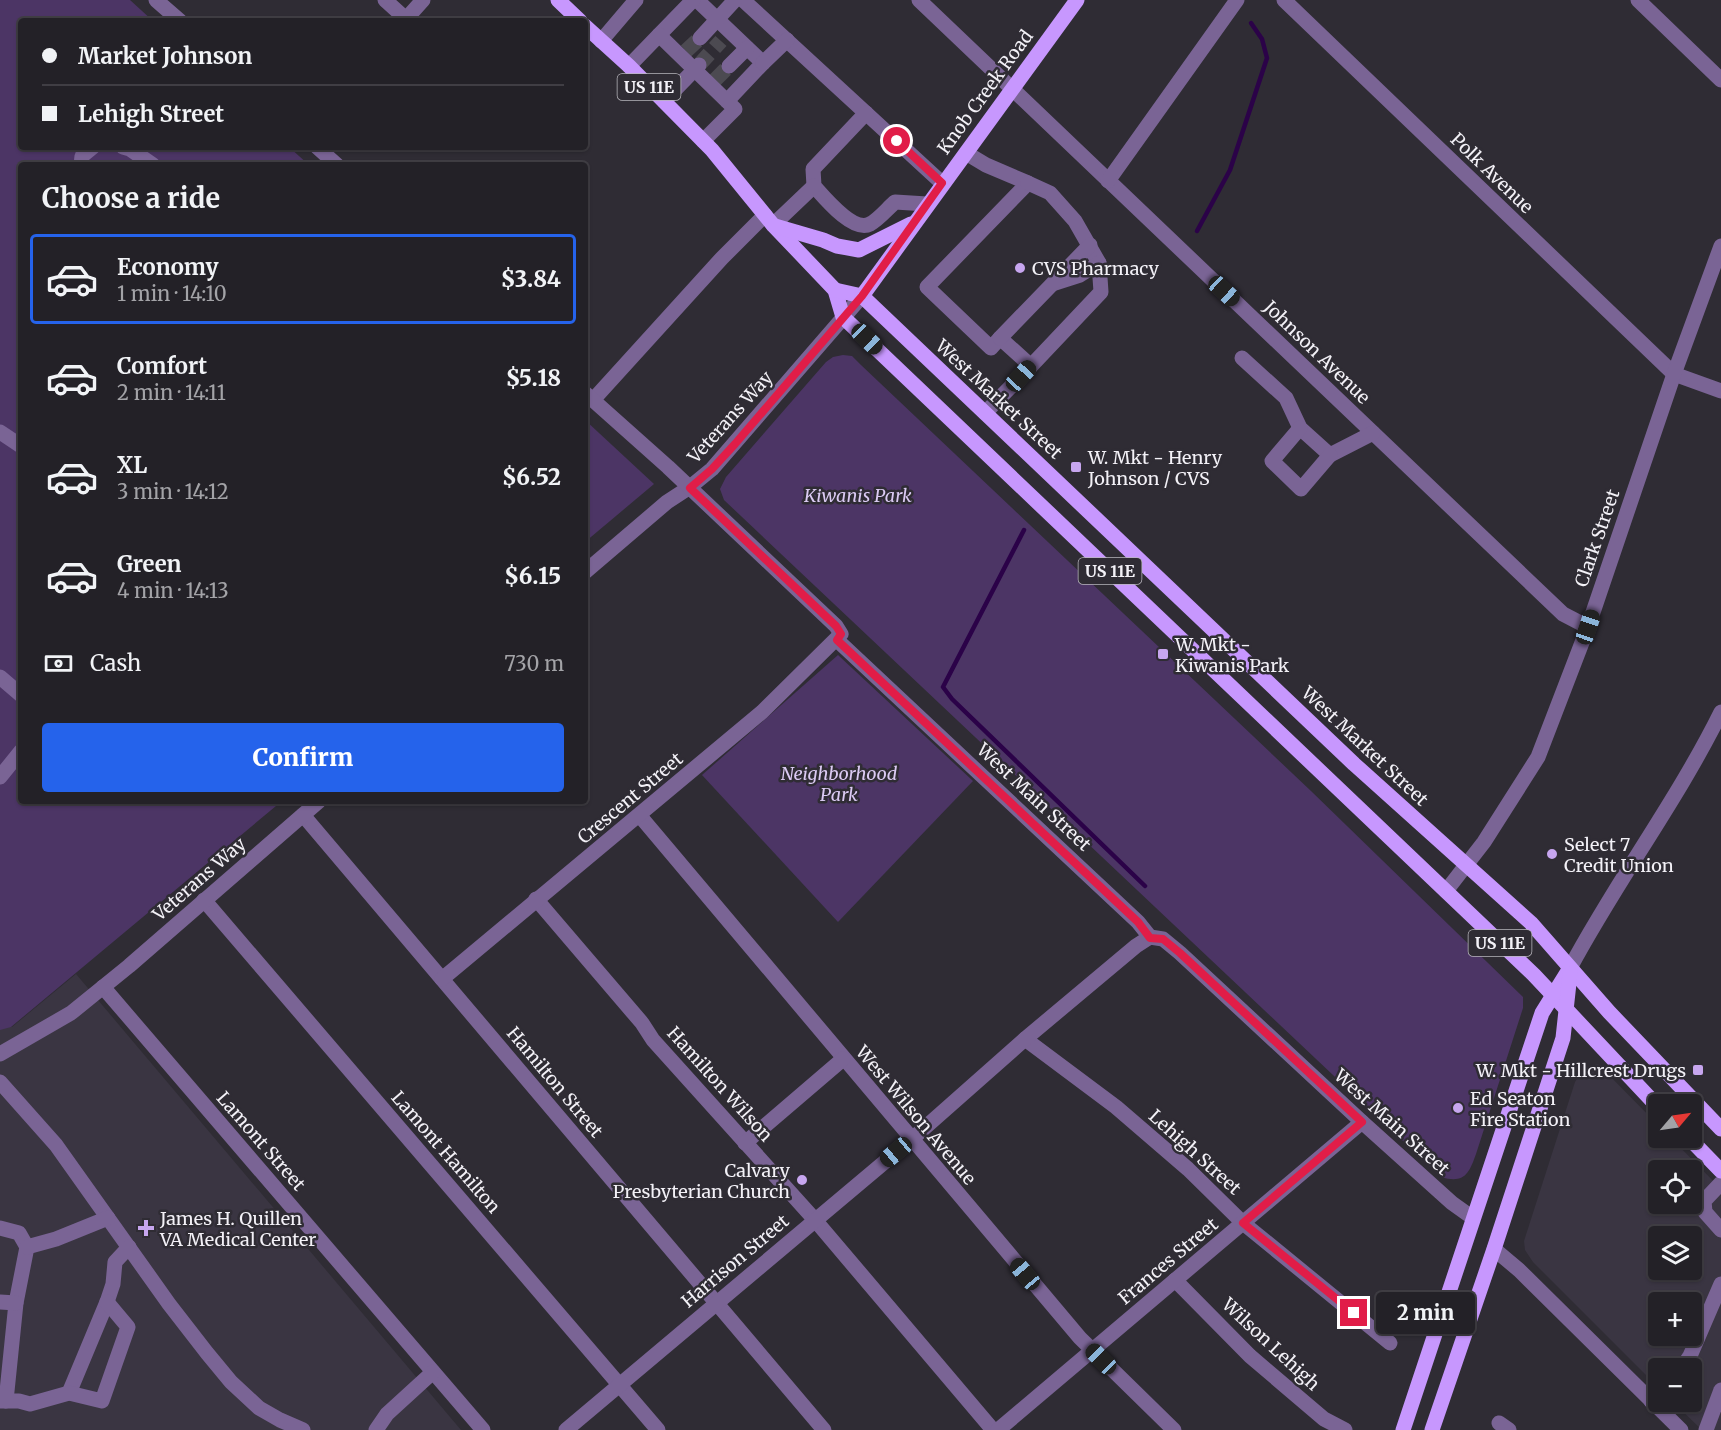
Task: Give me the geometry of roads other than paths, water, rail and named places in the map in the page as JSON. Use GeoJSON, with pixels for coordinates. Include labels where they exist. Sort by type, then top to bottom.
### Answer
{"type":"FeatureCollection","features":[{"type":"Feature","properties":{"kind":"main road"},"geometry":{"type":"LineString","coordinates":[[558,0],[577,18]]}},
{"type":"Feature","properties":{"kind":"main road","name":"Knob Creek Road"},"geometry":{"type":"LineString","coordinates":[[862,296],[1077,0]]}},
{"type":"Feature","properties":{"kind":"main road","name":"US 11E"},"geometry":{"type":"LineString","coordinates":[[588,29],[629,66],[703,141],[769,220],[835,290],[843,317],[1446,891],[1566,1008],[1648,1097]]}},
{"type":"Feature","properties":{"kind":"main road"},"geometry":{"type":"LineString","coordinates":[[769,220],[837,246],[859,250],[914,222]]}},
{"type":"Feature","properties":{"kind":"main road"},"geometry":{"type":"LineString","coordinates":[[835,290],[862,296]]}},
{"type":"Feature","properties":{"kind":"main road","name":"West Market Street"},"geometry":{"type":"LineString","coordinates":[[862,296],[1354,764],[1531,923],[1609,1012],[1721,1129]]}},
{"type":"Feature","properties":{"kind":"main road"},"geometry":{"type":"LineString","coordinates":[[1403,1430],[1542,1013],[1570,968]]}},
{"type":"Feature","properties":{"kind":"main road"},"geometry":{"type":"LineString","coordinates":[[1432,1430],[1563,1038],[1570,968]]}},
{"type":"Feature","properties":{"kind":"main road"},"geometry":{"type":"LineString","coordinates":[[1699,1148],[1721,1171]]}},
{"type":"Feature","properties":{"kind":"street"},"geometry":{"type":"LineString","coordinates":[[156,0],[177,18]]}},
{"type":"Feature","properties":{"kind":"street"},"geometry":{"type":"LineString","coordinates":[[385,0],[405,18]]}},
{"type":"Feature","properties":{"kind":"street"},"geometry":{"type":"LineString","coordinates":[[407,18],[423,0]]}},
{"type":"Feature","properties":{"kind":"street"},"geometry":{"type":"LineString","coordinates":[[601,41],[636,0]]}},
{"type":"Feature","properties":{"kind":"street"},"geometry":{"type":"LineString","coordinates":[[629,66],[695,0],[718,20],[726,37],[747,48],[763,63]]}},
{"type":"Feature","properties":{"kind":"street"},"geometry":{"type":"LineString","coordinates":[[700,38],[735,0]]}},
{"type":"Feature","properties":{"kind":"street"},"geometry":{"type":"LineString","coordinates":[[743,0],[942,183]]}},
{"type":"Feature","properties":{"kind":"street","name":"Johnson Avenue"},"geometry":{"type":"LineString","coordinates":[[920,0],[1563,614],[1588,627]]}},
{"type":"Feature","properties":{"kind":"street"},"geometry":{"type":"LineString","coordinates":[[1108,181],[1237,0]]}},
{"type":"Feature","properties":{"kind":"street","name":"Polk Avenue"},"geometry":{"type":"LineString","coordinates":[[1284,0],[1674,374]]}},
{"type":"Feature","properties":{"kind":"street"},"geometry":{"type":"LineString","coordinates":[[1638,0],[1721,80]]}},
{"type":"Feature","properties":{"kind":"street"},"geometry":{"type":"LineString","coordinates":[[659,35],[684,53],[713,82],[735,109],[703,141]]}},
{"type":"Feature","properties":{"kind":"street"},"geometry":{"type":"LineString","coordinates":[[727,101],[787,40]]}},
{"type":"Feature","properties":{"kind":"street"},"geometry":{"type":"LineString","coordinates":[[729,66],[747,48]]}},
{"type":"Feature","properties":{"kind":"street"},"geometry":{"type":"LineString","coordinates":[[663,101],[697,67]]}},
{"type":"Feature","properties":{"kind":"street"},"geometry":{"type":"LineString","coordinates":[[866,113],[813,169],[814,186],[846,219],[864,226],[870,224],[895,202],[927,204]]}},
{"type":"Feature","properties":{"kind":"street"},"geometry":{"type":"LineString","coordinates":[[81,162],[82,156],[89,150]]}},
{"type":"Feature","properties":{"kind":"street"},"geometry":{"type":"LineString","coordinates":[[131,150],[149,162]]}},
{"type":"Feature","properties":{"kind":"street"},"geometry":{"type":"LineString","coordinates":[[320,150],[334,162]]}},
{"type":"Feature","properties":{"kind":"street"},"geometry":{"type":"LineString","coordinates":[[966,153],[986,165],[1050,193],[1075,221],[1099,262],[1101,292],[985,412]]}},
{"type":"Feature","properties":{"kind":"street"},"geometry":{"type":"LineString","coordinates":[[1028,183],[927,287],[990,348],[1090,245]]}},
{"type":"Feature","properties":{"kind":"street"},"geometry":{"type":"LineString","coordinates":[[589,396],[722,258],[814,186]]}},
{"type":"Feature","properties":{"kind":"street","name":"Clark Street"},"geometry":{"type":"LineString","coordinates":[[1446,891],[1467,866],[1519,790],[1538,757],[1588,627],[1674,374],[1721,246]]}},
{"type":"Feature","properties":{"kind":"street"},"geometry":{"type":"LineString","coordinates":[[1053,284],[1080,275],[1099,262]]}},
{"type":"Feature","properties":{"kind":"street","name":"Veterans Way"},"geometry":{"type":"LineString","coordinates":[[588,569],[667,502],[690,488],[712,469],[862,296]]}},
{"type":"Feature","properties":{"kind":"street"},"geometry":{"type":"LineString","coordinates":[[1000,338],[1030,366]]}},
{"type":"Feature","properties":{"kind":"street"},"geometry":{"type":"LineString","coordinates":[[1242,358],[1286,398],[1300,428],[1330,455]]}},
{"type":"Feature","properties":{"kind":"street"},"geometry":{"type":"LineString","coordinates":[[1674,374],[1721,391]]}},
{"type":"Feature","properties":{"kind":"street","name":"West Main Street"},"geometry":{"type":"LineString","coordinates":[[589,396],[836,626],[841,634],[837,640],[1138,922],[1150,938],[1163,939],[1180,953],[1362,1122],[1452,1203],[1473,1218]]}},
{"type":"Feature","properties":{"kind":"street"},"geometry":{"type":"LineString","coordinates":[[1300,428],[1272,461],[1301,489],[1330,455],[1373,433]]}},
{"type":"Feature","properties":{"kind":"street"},"geometry":{"type":"LineString","coordinates":[[0,432],[18,444]]}},
{"type":"Feature","properties":{"kind":"street","name":"Crescent Street"},"geometry":{"type":"LineString","coordinates":[[442,979],[762,712],[837,640]]}},
{"type":"Feature","properties":{"kind":"street"},"geometry":{"type":"LineString","coordinates":[[0,677],[18,692]]}},
{"type":"Feature","properties":{"kind":"street"},"geometry":{"type":"LineString","coordinates":[[1570,968],[1593,924],[1655,827],[1721,712]]}},
{"type":"Feature","properties":{"kind":"street"},"geometry":{"type":"LineString","coordinates":[[0,777],[18,755]]}},
{"type":"Feature","properties":{"kind":"street","name":"Veterans Way"},"geometry":{"type":"LineString","coordinates":[[0,1054],[71,1013],[104,987],[316,804]]}},
{"type":"Feature","properties":{"kind":"street","name":"Hamilton Street"},"geometry":{"type":"LineString","coordinates":[[303,815],[824,1430]]}},
{"type":"Feature","properties":{"kind":"street","name":"West Wilson Avenue"},"geometry":{"type":"LineString","coordinates":[[640,816],[1092,1351],[1174,1430]]}},
{"type":"Feature","properties":{"kind":"street","name":"Lamont Hamilton"},"geometry":{"type":"LineString","coordinates":[[204,900],[658,1430]]}},
{"type":"Feature","properties":{"kind":"street","name":"Hamilton Wilson"},"geometry":{"type":"LineString","coordinates":[[536,900],[642,1023],[653,1040],[815,1220],[993,1430]]}},
{"type":"Feature","properties":{"kind":"street","name":"Harrison Street"},"geometry":{"type":"LineString","coordinates":[[566,1430],[912,1139],[1024,1039],[1136,946],[1150,938]]}},
{"type":"Feature","properties":{"kind":"street","name":"Lamont Street"},"geometry":{"type":"LineString","coordinates":[[104,987],[483,1430]]}},
{"type":"Feature","properties":{"kind":"street","name":"Lehigh Street"},"geometry":{"type":"LineString","coordinates":[[1024,1039],[1116,1107],[1188,1169],[1243,1223],[1390,1343]]}},
{"type":"Feature","properties":{"kind":"street"},"geometry":{"type":"LineString","coordinates":[[745,1143],[843,1059]]}},
{"type":"Feature","properties":{"kind":"street"},"geometry":{"type":"LineString","coordinates":[[0,1082],[56,1145],[207,1353],[231,1382],[259,1408],[303,1430]]}},
{"type":"Feature","properties":{"kind":"street","name":"Frances Street"},"geometry":{"type":"LineString","coordinates":[[998,1430],[1362,1122]]}},
{"type":"Feature","properties":{"kind":"street"},"geometry":{"type":"LineString","coordinates":[[1721,1183],[1704,1202],[1705,1212],[1721,1230]]}},
{"type":"Feature","properties":{"kind":"street"},"geometry":{"type":"LineString","coordinates":[[27,1247],[65,1236],[108,1218]]}},
{"type":"Feature","properties":{"kind":"street"},"geometry":{"type":"LineString","coordinates":[[0,1228],[19,1233],[27,1247],[16,1303],[3,1401],[30,1404],[69,1393],[102,1401],[128,1327],[107,1302]]}},
{"type":"Feature","properties":{"kind":"street"},"geometry":{"type":"LineString","coordinates":[[69,1393],[107,1302],[113,1284],[115,1262],[129,1247]]}},
{"type":"Feature","properties":{"kind":"street"},"geometry":{"type":"LineString","coordinates":[[1494,1249],[1519,1270],[1648,1398]]}},
{"type":"Feature","properties":{"kind":"street","name":"Wilson Lehigh"},"geometry":{"type":"LineString","coordinates":[[1175,1280],[1250,1356],[1324,1419],[1345,1430]]}},
{"type":"Feature","properties":{"kind":"street"},"geometry":{"type":"LineString","coordinates":[[1689,1358],[1721,1284]]}},
{"type":"Feature","properties":{"kind":"street"},"geometry":{"type":"LineString","coordinates":[[0,1302],[16,1303]]}},
{"type":"Feature","properties":{"kind":"street"},"geometry":{"type":"LineString","coordinates":[[376,1430],[387,1414],[433,1372]]}},
{"type":"Feature","properties":{"kind":"street"},"geometry":{"type":"LineString","coordinates":[[1706,1430],[1721,1390]]}},
{"type":"Feature","properties":{"kind":"street"},"geometry":{"type":"LineString","coordinates":[[1662,1412],[1681,1430]]}},
{"type":"Feature","properties":{"kind":"waterway"},"geometry":{"type":"LineString","coordinates":[[1197,231],[1230,170],[1267,58],[1262,39],[1251,23]]}},
{"type":"Feature","properties":{"kind":"waterway"},"geometry":{"type":"LineString","coordinates":[[1024,530],[943,687],[952,699],[1145,886]]}},
{"type":"Feature","properties":{"kind":"tunnel"},"geometry":{"type":"LineString","coordinates":[[686,51],[700,38]]}},
{"type":"Feature","properties":{"kind":"tunnel"},"geometry":{"type":"LineString","coordinates":[[699,65],[721,41]]}},
{"type":"Feature","properties":{"kind":"tunnel"},"geometry":{"type":"LineString","coordinates":[[715,80],[729,66]]}},
{"type":"Feature","properties":{"kind":"place","name":"CVS Pharmacy"},"geometry":{"type":"Point","coordinates":[1020,268]}},
{"type":"Feature","properties":{"kind":"place","name":"W. Mkt - Henry Johnson / CVS"},"geometry":{"type":"Point","coordinates":[1076,467]}},
{"type":"Feature","properties":{"kind":"place","name":"W. Mkt - Kiwanis Park"},"geometry":{"type":"Point","coordinates":[1163,654]}},
{"type":"Feature","properties":{"kind":"place","name":"Select 7 Credit Union"},"geometry":{"type":"Point","coordinates":[1552,854]}},
{"type":"Feature","properties":{"kind":"place","name":"W. Mkt - Hillcrest Drugs"},"geometry":{"type":"Point","coordinates":[1698,1070]}},
{"type":"Feature","properties":{"kind":"place","name":"Ed Seaton Fire Station"},"geometry":{"type":"Point","coordinates":[1458,1108]}},
{"type":"Feature","properties":{"kind":"place","name":"Calvary Presbyterian Church"},"geometry":{"type":"Point","coordinates":[802,1180]}},
{"type":"Feature","properties":{"kind":"place","name":"James H. Quillen VA Medical Center"},"geometry":{"type":"Point","coordinates":[146,1228]}},
{"type":"Feature","properties":{"kind":"park label","name":"Kiwanis Park"},"geometry":{"type":"Point","coordinates":[858,495]}},
{"type":"Feature","properties":{"kind":"park label","name":"Neighborhood Park"},"geometry":{"type":"Point","coordinates":[839,783]}}]}
